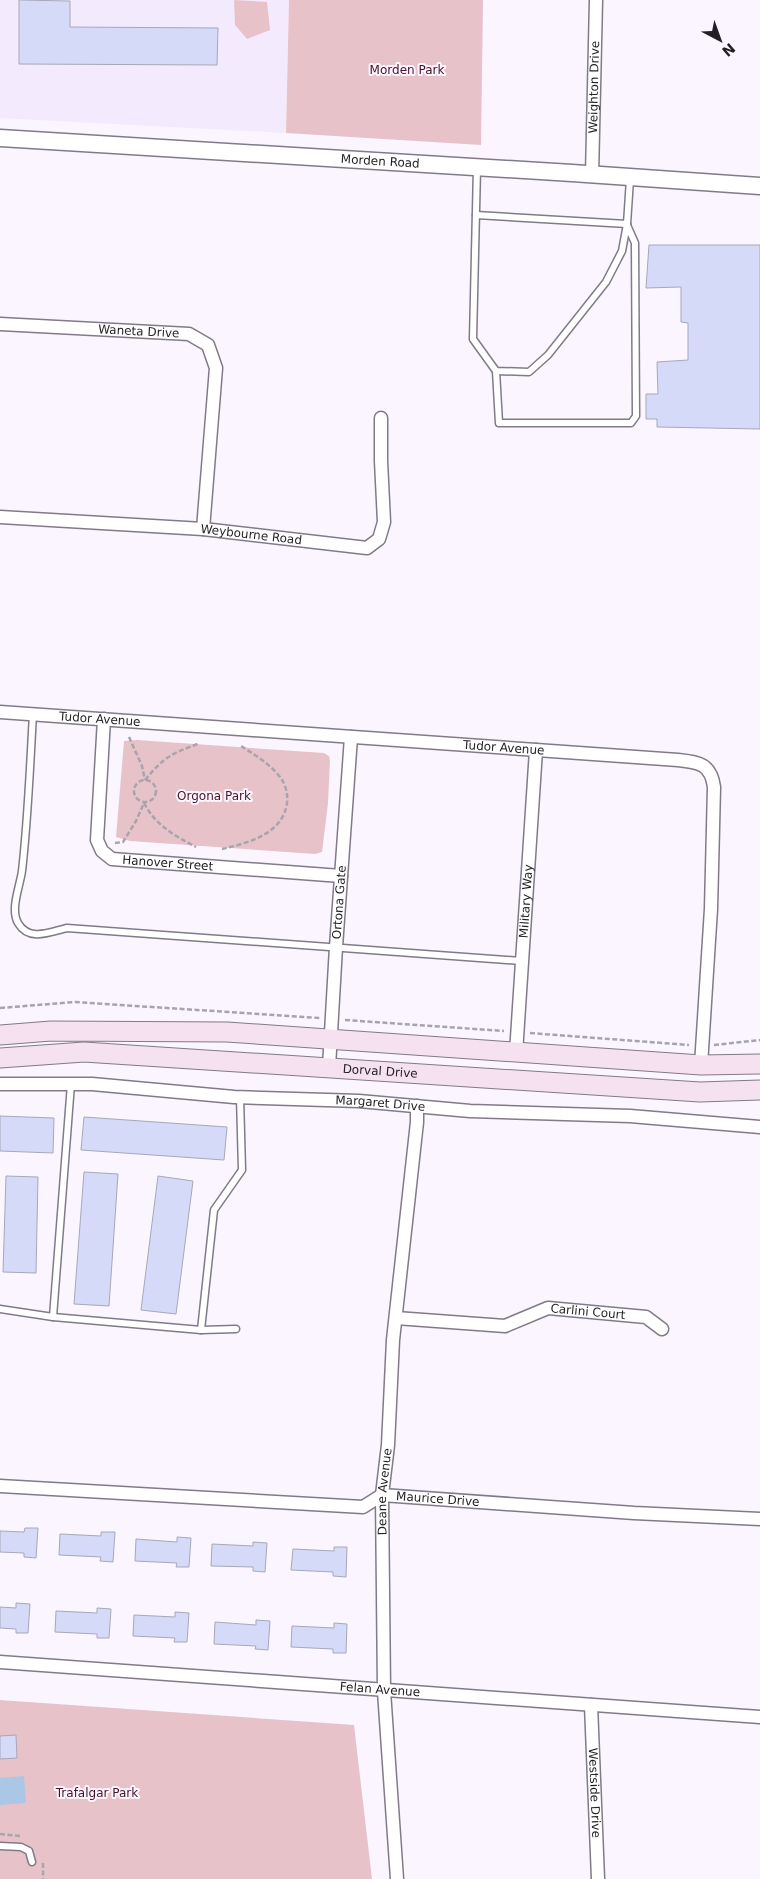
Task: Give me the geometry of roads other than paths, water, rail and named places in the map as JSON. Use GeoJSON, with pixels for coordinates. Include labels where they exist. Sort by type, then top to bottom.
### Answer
{"type":"FeatureCollection","features":[{"type":"Feature","properties":{"kind":"main road"},"geometry":{"type":"LineString","coordinates":[[2,1034],[51,1031],[227,1032],[701,1065],[760,1064]]}},
{"type":"Feature","properties":{"kind":"main road","name":"Dorval Drive"},"geometry":{"type":"LineString","coordinates":[[0,1058],[84,1052],[700,1092],[760,1090]]}},
{"type":"Feature","properties":{"kind":"street","name":"Weighton Drive"},"geometry":{"type":"LineString","coordinates":[[592,175],[596,0]]}},
{"type":"Feature","properties":{"kind":"street","name":"Morden Road"},"geometry":{"type":"LineString","coordinates":[[0,138],[760,186]]}},
{"type":"Feature","properties":{"kind":"street","name":"Waneta Drive"},"geometry":{"type":"LineString","coordinates":[[0,324],[189,334],[208,345],[216,368],[203,529]]}},
{"type":"Feature","properties":{"kind":"street","name":"Weybourne Road"},"geometry":{"type":"LineString","coordinates":[[0,517],[203,529],[367,548],[379,539],[384,522],[380,461],[381,418]]}},
{"type":"Feature","properties":{"kind":"street","name":"Tudor Avenue"},"geometry":{"type":"LineString","coordinates":[[0,712],[695,761],[702,764],[711,774],[714,787],[711,909],[701,1065]]}},
{"type":"Feature","properties":{"kind":"street","name":"Hanover Street"},"geometry":{"type":"LineString","coordinates":[[104,719],[97,840],[102,851],[112,859],[341,876]]}},
{"type":"Feature","properties":{"kind":"street","name":"Ortona Gate"},"geometry":{"type":"LineString","coordinates":[[329,1067],[351,736]]}},
{"type":"Feature","properties":{"kind":"street","name":"Military Way"},"geometry":{"type":"LineString","coordinates":[[516,1053],[536,750]]}},
{"type":"Feature","properties":{"kind":"street","name":"Margaret Drive"},"geometry":{"type":"LineString","coordinates":[[0,1084],[92,1084],[240,1097],[359,1101],[470,1111],[630,1116],[760,1127]]}},
{"type":"Feature","properties":{"kind":"street","name":"Deane Avenue"},"geometry":{"type":"LineString","coordinates":[[398,1879],[384,1691],[382,1495],[388,1446],[396,1318],[417,1122],[417,1106]]}},
{"type":"Feature","properties":{"kind":"street","name":"Carlini Court"},"geometry":{"type":"LineString","coordinates":[[396,1318],[505,1326],[548,1308],[646,1317],[662,1329]]}},
{"type":"Feature","properties":{"kind":"street","name":"Maurice Drive"},"geometry":{"type":"LineString","coordinates":[[0,1486],[363,1507],[382,1495],[634,1513],[760,1519]]}},
{"type":"Feature","properties":{"kind":"street","name":"Felan Avenue"},"geometry":{"type":"LineString","coordinates":[[0,1662],[760,1717]]}},
{"type":"Feature","properties":{"kind":"street","name":"Westside Drive"},"geometry":{"type":"LineString","coordinates":[[591,1705],[598,1879]]}},
{"type":"Feature","properties":{"kind":"lane"},"geometry":{"type":"LineString","coordinates":[[477,167],[473,339],[496,371],[499,423],[630,423],[636,416],[635,243],[627,224]]}},
{"type":"Feature","properties":{"kind":"lane"},"geometry":{"type":"LineString","coordinates":[[496,371],[529,372],[548,355],[606,282],[622,251],[627,224],[630,178]]}},
{"type":"Feature","properties":{"kind":"lane"},"geometry":{"type":"LineString","coordinates":[[476,215],[627,224]]}},
{"type":"Feature","properties":{"kind":"lane"},"geometry":{"type":"LineString","coordinates":[[33,714],[22,870],[15,909],[19,924],[32,934],[41,935],[66,928],[521,961]]}},
{"type":"Feature","properties":{"kind":"lane"},"geometry":{"type":"LineString","coordinates":[[53,1317],[71,1084]]}},
{"type":"Feature","properties":{"kind":"lane"},"geometry":{"type":"LineString","coordinates":[[201,1330],[214,1210],[242,1170],[240,1097]]}},
{"type":"Feature","properties":{"kind":"lane"},"geometry":{"type":"LineString","coordinates":[[0,1309],[53,1317],[201,1330],[236,1328]]}},
{"type":"Feature","properties":{"kind":"lane"},"geometry":{"type":"LineString","coordinates":[[0,1846],[21,1846],[29,1851],[32,1862]]}},
{"type":"Feature","properties":{"kind":"water"},"geometry":{"type":"Polygon","coordinates":[[[24,1776],[26,1803],[0,1805],[0,1778],[24,1776]]]}},
{"type":"Feature","properties":{"kind":"park label","name":"Morden Park"},"geometry":{"type":"Point","coordinates":[407,70]}},
{"type":"Feature","properties":{"kind":"park label","name":"Orgona Park"},"geometry":{"type":"Point","coordinates":[214,796]}},
{"type":"Feature","properties":{"kind":"park label","name":"Trafalgar Park"},"geometry":{"type":"Point","coordinates":[97,1793]}}]}
